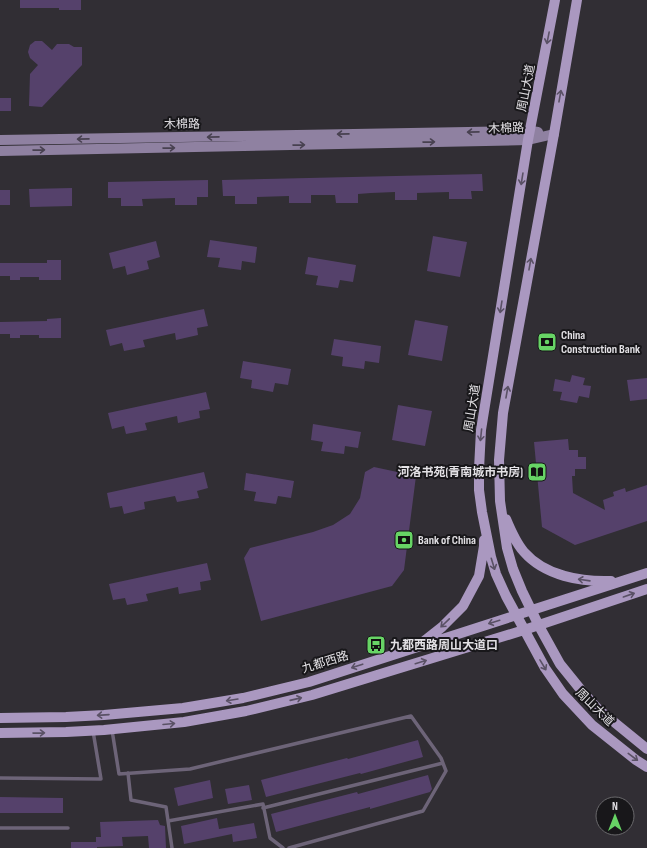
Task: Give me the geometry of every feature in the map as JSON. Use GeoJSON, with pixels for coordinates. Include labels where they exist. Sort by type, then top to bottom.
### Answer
{"type":"FeatureCollection","features":[{"type":"Feature","properties":{"kind":"main road","name":"周山大道"},"geometry":{"type":"LineString","coordinates":[[555,0],[530,136],[481,430],[479,490],[491,558],[496,574],[544,668],[563,694],[592,725],[647,767]]}},
{"type":"Feature","properties":{"kind":"main road","name":"周山大道"},"geometry":{"type":"LineString","coordinates":[[577,0],[503,413],[499,460],[500,501],[507,548],[513,569],[539,626],[560,664],[598,709],[647,749]]}},
{"type":"Feature","properties":{"kind":"main road","name":"木棉路"},"geometry":{"type":"LineString","coordinates":[[0,151],[530,136],[554,134]]}},
{"type":"Feature","properties":{"kind":"main road","name":"木棉路"},"geometry":{"type":"LineString","coordinates":[[0,140],[530,136]]}},
{"type":"Feature","properties":{"kind":"main road"},"geometry":{"type":"LineString","coordinates":[[500,501],[516,540],[524,552],[532,560],[544,567],[571,578],[596,582],[623,581]]}},
{"type":"Feature","properties":{"kind":"main road"},"geometry":{"type":"LineString","coordinates":[[416,646],[442,627],[463,606],[479,576],[484,546],[482,512]]}},
{"type":"Feature","properties":{"kind":"main road","name":"九都西路"},"geometry":{"type":"LineString","coordinates":[[0,718],[66,718],[104,715],[183,708],[243,698],[309,682],[416,646],[647,573]]}},
{"type":"Feature","properties":{"kind":"main road"},"geometry":{"type":"LineString","coordinates":[[0,733],[66,732],[112,729],[184,722],[246,711],[312,695],[539,626],[647,589]]}},
{"type":"Feature","properties":{"kind":"lane"},"geometry":{"type":"LineString","coordinates":[[112,729],[119,774],[190,769],[411,716],[442,758],[446,771],[423,811],[289,848]]}},
{"type":"Feature","properties":{"kind":"lane"},"geometry":{"type":"LineString","coordinates":[[0,778],[101,779],[93,730]]}},
{"type":"Feature","properties":{"kind":"lane"},"geometry":{"type":"LineString","coordinates":[[263,808],[443,763]]}},
{"type":"Feature","properties":{"kind":"lane"},"geometry":{"type":"LineString","coordinates":[[128,773],[131,800],[166,807],[172,848]]}},
{"type":"Feature","properties":{"kind":"lane"},"geometry":{"type":"LineString","coordinates":[[168,821],[262,804],[270,838],[283,848]]}},
{"type":"Feature","properties":{"kind":"lane"},"geometry":{"type":"LineString","coordinates":[[0,828],[68,828]]}},
{"type":"Feature","properties":{"kind":"building"},"geometry":{"type":"Polygon","coordinates":[[[20,0],[81,0],[81,10],[59,10],[59,8],[20,8],[20,0]]]}},
{"type":"Feature","properties":{"kind":"building"},"geometry":{"type":"Polygon","coordinates":[[[35,41],[42,41],[52,50],[57,44],[69,44],[74,47],[82,47],[82,65],[42,107],[29,106],[30,74],[38,65],[30,58],[28,52],[30,45],[35,41]]]}},
{"type":"Feature","properties":{"kind":"building"},"geometry":{"type":"Polygon","coordinates":[[[0,98],[11,98],[11,111],[0,111],[0,98]]]}},
{"type":"Feature","properties":{"kind":"building"},"geometry":{"type":"Polygon","coordinates":[[[482,174],[483,191],[471,191],[472,199],[449,199],[449,192],[417,193],[417,200],[395,200],[395,192],[358,194],[358,203],[336,203],[335,195],[311,195],[311,203],[289,203],[289,196],[257,197],[257,204],[235,204],[235,196],[223,196],[222,180],[482,174]]]}},
{"type":"Feature","properties":{"kind":"building"},"geometry":{"type":"Polygon","coordinates":[[[208,180],[208,197],[197,197],[197,205],[175,205],[175,198],[142,199],[143,206],[121,206],[121,198],[108,198],[108,182],[208,180]]]}},
{"type":"Feature","properties":{"kind":"building"},"geometry":{"type":"Polygon","coordinates":[[[72,188],[72,206],[30,207],[29,189],[72,188]]]}},
{"type":"Feature","properties":{"kind":"building"},"geometry":{"type":"Polygon","coordinates":[[[0,190],[10,190],[10,205],[0,205],[0,190]]]}},
{"type":"Feature","properties":{"kind":"building"},"geometry":{"type":"Polygon","coordinates":[[[433,236],[467,242],[460,277],[427,271],[433,236]]]}},
{"type":"Feature","properties":{"kind":"building"},"geometry":{"type":"Polygon","coordinates":[[[210,240],[257,247],[255,263],[242,261],[241,270],[218,267],[220,258],[207,257],[210,240]]]}},
{"type":"Feature","properties":{"kind":"building"},"geometry":{"type":"Polygon","coordinates":[[[156,241],[160,257],[147,261],[149,269],[127,275],[125,266],[113,269],[109,253],[156,241]]]}},
{"type":"Feature","properties":{"kind":"building"},"geometry":{"type":"Polygon","coordinates":[[[308,257],[356,265],[353,282],[340,280],[338,288],[316,285],[318,276],[305,274],[308,257]]]}},
{"type":"Feature","properties":{"kind":"building"},"geometry":{"type":"Polygon","coordinates":[[[47,260],[61,260],[61,280],[39,280],[39,277],[20,277],[20,280],[10,280],[10,276],[0,276],[0,263],[47,263],[47,260]]]}},
{"type":"Feature","properties":{"kind":"building"},"geometry":{"type":"Polygon","coordinates":[[[204,309],[208,326],[197,328],[198,335],[176,340],[175,333],[143,340],[145,347],[124,351],[122,343],[110,346],[106,330],[204,309]]]}},
{"type":"Feature","properties":{"kind":"building"},"geometry":{"type":"Polygon","coordinates":[[[61,318],[61,338],[39,338],[39,335],[20,335],[20,338],[10,338],[10,334],[0,334],[0,322],[47,321],[47,319],[61,318]]]}},
{"type":"Feature","properties":{"kind":"building"},"geometry":{"type":"Polygon","coordinates":[[[415,320],[448,326],[442,361],[408,355],[415,320]]]}},
{"type":"Feature","properties":{"kind":"building"},"geometry":{"type":"Polygon","coordinates":[[[334,339],[381,346],[379,363],[365,361],[364,369],[342,366],[343,357],[331,355],[334,339]]]}},
{"type":"Feature","properties":{"kind":"building"},"geometry":{"type":"Polygon","coordinates":[[[243,361],[291,369],[288,385],[275,383],[273,392],[251,388],[252,380],[240,378],[243,361]]]}},
{"type":"Feature","properties":{"kind":"building"},"geometry":{"type":"Polygon","coordinates":[[[572,375],[585,378],[583,385],[591,386],[589,398],[579,396],[577,403],[560,400],[562,392],[553,391],[555,379],[570,382],[572,375]]]}},
{"type":"Feature","properties":{"kind":"building"},"geometry":{"type":"Polygon","coordinates":[[[647,378],[647,399],[630,401],[627,380],[647,378]]]}},
{"type":"Feature","properties":{"kind":"building"},"geometry":{"type":"Polygon","coordinates":[[[206,392],[210,409],[199,411],[200,418],[178,423],[177,416],[145,423],[147,430],[126,434],[124,426],[112,429],[108,413],[206,392]]]}},
{"type":"Feature","properties":{"kind":"building"},"geometry":{"type":"Polygon","coordinates":[[[398,405],[432,411],[425,446],[392,440],[398,405]]]}},
{"type":"Feature","properties":{"kind":"building"},"geometry":{"type":"Polygon","coordinates":[[[313,424],[361,432],[358,448],[345,446],[344,454],[321,451],[323,442],[311,440],[313,424]]]}},
{"type":"Feature","properties":{"kind":"building"},"geometry":{"type":"Polygon","coordinates":[[[568,439],[569,450],[578,450],[578,457],[586,457],[586,469],[575,469],[575,476],[572,476],[573,493],[605,510],[603,500],[614,496],[613,492],[625,488],[626,492],[647,485],[647,521],[575,545],[542,527],[534,442],[568,439]]]}},
{"type":"Feature","properties":{"kind":"building"},"geometry":{"type":"Polygon","coordinates":[[[374,467],[416,476],[404,570],[392,586],[261,621],[244,558],[250,548],[313,532],[333,525],[350,514],[360,498],[365,472],[374,467]]]}},
{"type":"Feature","properties":{"kind":"building"},"geometry":{"type":"Polygon","coordinates":[[[204,472],[208,488],[197,491],[199,498],[177,502],[175,496],[144,502],[145,509],[124,514],[122,506],[110,508],[107,493],[204,472]]]}},
{"type":"Feature","properties":{"kind":"building"},"geometry":{"type":"Polygon","coordinates":[[[246,473],[294,481],[291,498],[278,496],[276,504],[254,501],[256,492],[244,490],[246,473]]]}},
{"type":"Feature","properties":{"kind":"building"},"geometry":{"type":"Polygon","coordinates":[[[207,563],[211,580],[200,582],[201,590],[179,594],[178,587],[146,594],[148,601],[127,605],[125,598],[113,600],[109,584],[207,563]]]}},
{"type":"Feature","properties":{"kind":"building"},"geometry":{"type":"Polygon","coordinates":[[[418,740],[423,757],[266,797],[261,780],[418,740]]]}},
{"type":"Feature","properties":{"kind":"building"},"geometry":{"type":"Polygon","coordinates":[[[428,775],[432,789],[430,792],[370,809],[370,807],[276,832],[271,814],[357,792],[358,794],[428,775]]]}},
{"type":"Feature","properties":{"kind":"building"},"geometry":{"type":"Polygon","coordinates":[[[210,780],[213,798],[178,806],[174,788],[210,780]]]}},
{"type":"Feature","properties":{"kind":"building"},"geometry":{"type":"Polygon","coordinates":[[[249,785],[252,800],[228,804],[225,789],[249,785]]]}},
{"type":"Feature","properties":{"kind":"building"},"geometry":{"type":"Polygon","coordinates":[[[0,797],[63,798],[63,813],[0,813],[0,797]]]}},
{"type":"Feature","properties":{"kind":"building"},"geometry":{"type":"Polygon","coordinates":[[[217,818],[219,829],[254,823],[257,838],[233,842],[232,834],[184,844],[181,826],[217,818]]]}},
{"type":"Feature","properties":{"kind":"building"},"geometry":{"type":"Polygon","coordinates":[[[158,820],[160,825],[165,826],[166,848],[149,848],[148,836],[122,837],[123,846],[71,848],[71,842],[96,842],[96,837],[101,837],[100,822],[158,820]]]}},
{"type":"Feature","properties":{"kind":"place","name":"China Construction Bank"},"geometry":{"type":"Point","coordinates":[547,342]}},
{"type":"Feature","properties":{"kind":"place","name":"河洛书苑(青南城市书房)"},"geometry":{"type":"Point","coordinates":[537,472]}},
{"type":"Feature","properties":{"kind":"place","name":"Bank of China"},"geometry":{"type":"Point","coordinates":[404,540]}},
{"type":"Feature","properties":{"kind":"place","name":"九都西路周山大道口"},"geometry":{"type":"Point","coordinates":[376,645]}}]}
